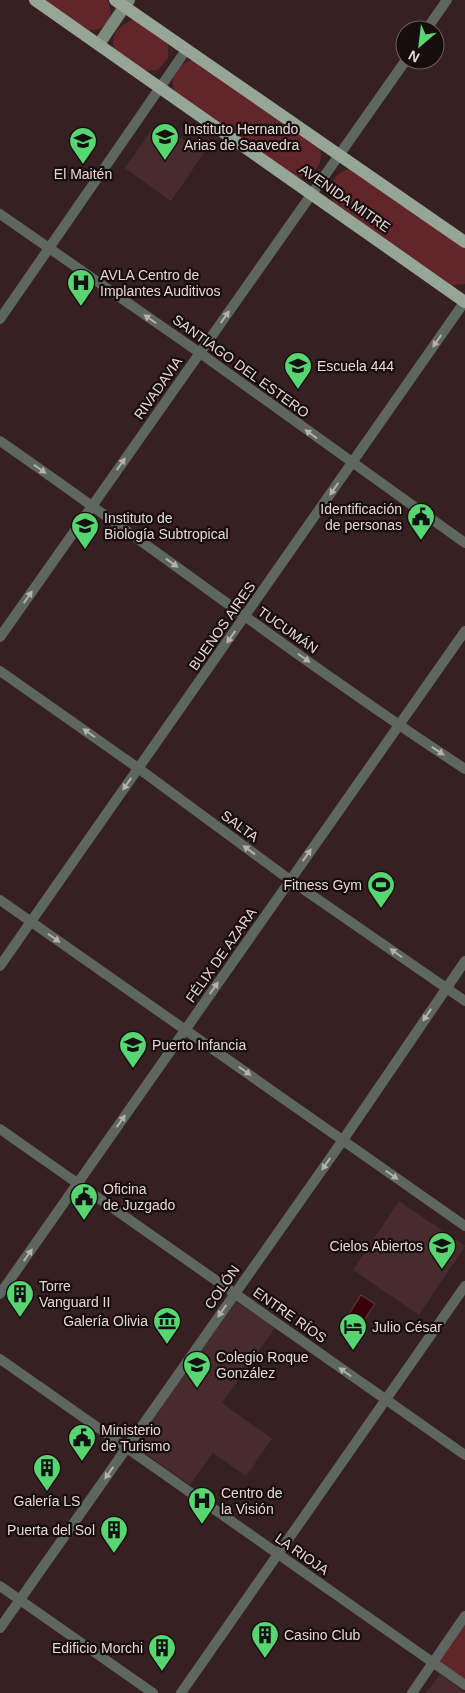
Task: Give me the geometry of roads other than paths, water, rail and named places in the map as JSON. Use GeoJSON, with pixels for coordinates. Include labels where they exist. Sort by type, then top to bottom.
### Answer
{"type":"FeatureCollection","features":[{"type":"Feature","properties":{"kind":"main road","name":"AVENIDA MITRE"},"geometry":{"type":"LineString","coordinates":[[35,0],[465,301]]}},
{"type":"Feature","properties":{"kind":"main road"},"geometry":{"type":"LineString","coordinates":[[99,44],[123,2],[186,50],[465,242]]}},
{"type":"Feature","properties":{"kind":"street"},"geometry":{"type":"LineString","coordinates":[[433,20],[447,0]]}},
{"type":"Feature","properties":{"kind":"street"},"geometry":{"type":"LineString","coordinates":[[0,319],[50,250],[186,50]]}},
{"type":"Feature","properties":{"kind":"street","name":"RIVADAVIA"},"geometry":{"type":"LineString","coordinates":[[0,637],[399,70]]}},
{"type":"Feature","properties":{"kind":"street","name":"SANTIAGO DEL ESTERO"},"geometry":{"type":"LineString","coordinates":[[0,214],[200,352],[465,543]]}},
{"type":"Feature","properties":{"kind":"street","name":"BUENOS AIRES"},"geometry":{"type":"LineString","coordinates":[[0,966],[465,301]]}},
{"type":"Feature","properties":{"kind":"street","name":"TUCUMÁN"},"geometry":{"type":"LineString","coordinates":[[0,441],[92,505],[245,617],[399,725],[465,768]]}},
{"type":"Feature","properties":{"kind":"street","name":"FÉLIX DE AZARA"},"geometry":{"type":"LineString","coordinates":[[0,1294],[465,631]]}},
{"type":"Feature","properties":{"kind":"street","name":"SALTA"},"geometry":{"type":"LineString","coordinates":[[0,671],[138,768],[290,880],[465,1001]]}},
{"type":"Feature","properties":{"kind":"street"},"geometry":{"type":"LineString","coordinates":[[0,900],[465,1226]]}},
{"type":"Feature","properties":{"kind":"street","name":"COLÓN"},"geometry":{"type":"LineString","coordinates":[[0,1628],[343,1140],[465,961]]}},
{"type":"Feature","properties":{"kind":"street","name":"ENTRE RÍOS"},"geometry":{"type":"LineString","coordinates":[[0,1129],[465,1455]]}},
{"type":"Feature","properties":{"kind":"street"},"geometry":{"type":"LineString","coordinates":[[181,1693],[465,1286]]}},
{"type":"Feature","properties":{"kind":"street","name":"LA RIOJA"},"geometry":{"type":"LineString","coordinates":[[0,1359],[465,1685]]}},
{"type":"Feature","properties":{"kind":"street"},"geometry":{"type":"LineString","coordinates":[[0,1586],[153,1693]]}},
{"type":"Feature","properties":{"kind":"street"},"geometry":{"type":"LineString","coordinates":[[412,1693],[465,1616]]}},
{"type":"Feature","properties":{"kind":"place","name":"Instituto Hernando Arias de Saavedra"},"geometry":{"type":"Point","coordinates":[165,161]}},
{"type":"Feature","properties":{"kind":"place","name":"El Maitén"},"geometry":{"type":"Point","coordinates":[83,165]}},
{"type":"Feature","properties":{"kind":"place","name":"AVLA Centro de Implantes Auditivos"},"geometry":{"type":"Point","coordinates":[81,307]}},
{"type":"Feature","properties":{"kind":"place","name":"Escuela 444"},"geometry":{"type":"Point","coordinates":[298,390]}},
{"type":"Feature","properties":{"kind":"place","name":"Identificación de personas"},"geometry":{"type":"Point","coordinates":[421,541]}},
{"type":"Feature","properties":{"kind":"place","name":"Instituto de Biología Subtropical"},"geometry":{"type":"Point","coordinates":[85,550]}},
{"type":"Feature","properties":{"kind":"place","name":"Fitness Gym"},"geometry":{"type":"Point","coordinates":[381,909]}},
{"type":"Feature","properties":{"kind":"place","name":"Puerto Infancia"},"geometry":{"type":"Point","coordinates":[133,1069]}},
{"type":"Feature","properties":{"kind":"place","name":"Oficina de Juzgado"},"geometry":{"type":"Point","coordinates":[84,1221]}},
{"type":"Feature","properties":{"kind":"place","name":"Cielos Abiertos"},"geometry":{"type":"Point","coordinates":[442,1270]}},
{"type":"Feature","properties":{"kind":"place","name":"Torre Vanguard II"},"geometry":{"type":"Point","coordinates":[20,1318]}},
{"type":"Feature","properties":{"kind":"place","name":"Galería Olivia"},"geometry":{"type":"Point","coordinates":[167,1345]}},
{"type":"Feature","properties":{"kind":"place","name":"Julio César"},"geometry":{"type":"Point","coordinates":[353,1351]}},
{"type":"Feature","properties":{"kind":"place","name":"Colegio Roque González"},"geometry":{"type":"Point","coordinates":[197,1389]}},
{"type":"Feature","properties":{"kind":"place","name":"Ministerio de Turismo"},"geometry":{"type":"Point","coordinates":[82,1462]}},
{"type":"Feature","properties":{"kind":"place","name":"Galería LS"},"geometry":{"type":"Point","coordinates":[47,1492]}},
{"type":"Feature","properties":{"kind":"place","name":"Centro de la Visión"},"geometry":{"type":"Point","coordinates":[202,1525]}},
{"type":"Feature","properties":{"kind":"place","name":"Puerta del Sol"},"geometry":{"type":"Point","coordinates":[114,1554]}},
{"type":"Feature","properties":{"kind":"place","name":"Casino Club"},"geometry":{"type":"Point","coordinates":[265,1659]}},
{"type":"Feature","properties":{"kind":"place","name":"Edificio Morchi"},"geometry":{"type":"Point","coordinates":[162,1672]}}]}
